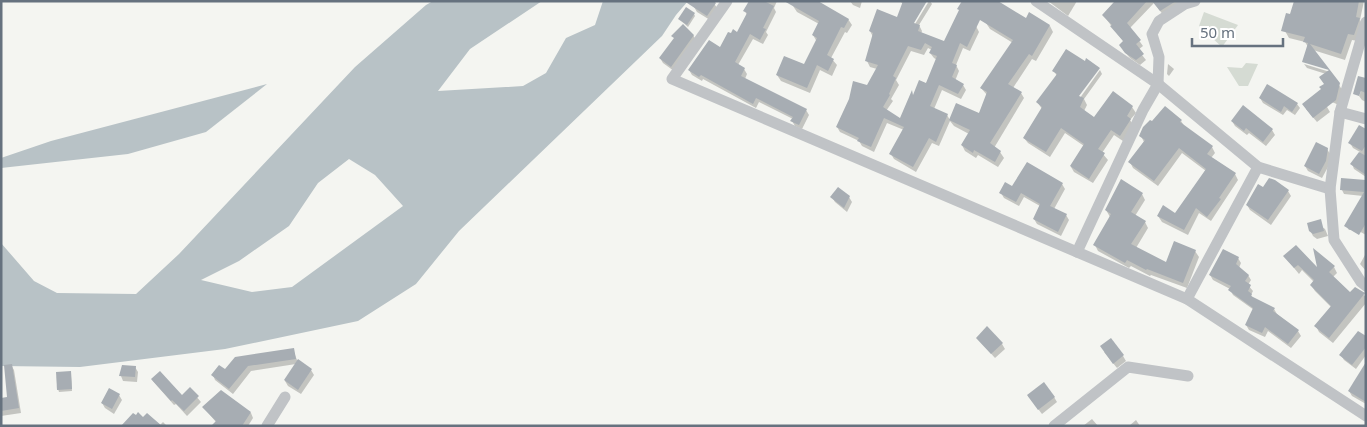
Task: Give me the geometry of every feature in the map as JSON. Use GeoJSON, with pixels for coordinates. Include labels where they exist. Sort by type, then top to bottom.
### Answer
{"type":"FeatureCollection","features":[{"type":"Feature","properties":{"kind":"street"},"geometry":{"type":"LineString","coordinates":[[728,1],[672,79],[1187,299],[1366,416]]}},
{"type":"Feature","properties":{"kind":"street"},"geometry":{"type":"LineString","coordinates":[[1036,1],[1158,84],[1258,167],[1330,190]]}},
{"type":"Feature","properties":{"kind":"street"},"geometry":{"type":"LineString","coordinates":[[1077,252],[1143,110],[1158,84],[1159,57],[1152,34],[1159,21],[1185,4],[1194,1]]}},
{"type":"Feature","properties":{"kind":"street"},"geometry":{"type":"LineString","coordinates":[[1366,22],[1340,112],[1330,190],[1334,240],[1361,282],[1366,286]]}},
{"type":"Feature","properties":{"kind":"street"},"geometry":{"type":"LineString","coordinates":[[1340,112],[1366,119]]}},
{"type":"Feature","properties":{"kind":"street"},"geometry":{"type":"LineString","coordinates":[[1187,299],[1258,167]]}},
{"type":"Feature","properties":{"kind":"street"},"geometry":{"type":"LineString","coordinates":[[1054,426],[1128,367],[1188,376]]}},
{"type":"Feature","properties":{"kind":"street"},"geometry":{"type":"LineString","coordinates":[[267,426],[285,396]]}},
{"type":"Feature","properties":{"kind":"shaded area"},"geometry":{"type":"Polygon","coordinates":[[[433,1],[542,1],[470,49],[438,91],[523,86],[546,73],[566,38],[595,25],[603,1],[688,1],[662,36],[459,231],[416,284],[358,321],[225,349],[80,367],[1,366],[1,243],[34,281],[57,293],[136,294],[179,254],[355,67],[433,1]],[[349,159],[318,183],[289,226],[239,261],[201,280],[252,292],[292,287],[403,206],[375,175],[349,159]]]}},
{"type":"Feature","properties":{"kind":"shaded area"},"geometry":{"type":"Polygon","coordinates":[[[1204,12],[1238,25],[1222,47],[1199,26],[1204,12]]]}},
{"type":"Feature","properties":{"kind":"shaded area"},"geometry":{"type":"Polygon","coordinates":[[[1246,63],[1258,64],[1248,86],[1239,86],[1227,67],[1242,68],[1246,63]]]}},
{"type":"Feature","properties":{"kind":"shaded area"},"geometry":{"type":"Polygon","coordinates":[[[267,84],[206,132],[128,154],[1,168],[1,158],[51,141],[267,84]]]}},
{"type":"Feature","properties":{"kind":"building"},"geometry":{"type":"Polygon","coordinates":[[[684,1],[714,1],[716,3],[707,16],[684,1]]]}},
{"type":"Feature","properties":{"kind":"building"},"geometry":{"type":"Polygon","coordinates":[[[749,1],[764,1],[774,6],[763,28],[766,29],[760,40],[750,34],[735,62],[745,68],[741,76],[807,109],[799,125],[790,121],[793,117],[756,98],[753,104],[701,75],[699,77],[688,70],[709,40],[720,47],[728,32],[731,33],[733,29],[737,32],[747,13],[743,11],[749,1]]]}},
{"type":"Feature","properties":{"kind":"building"},"geometry":{"type":"Polygon","coordinates":[[[784,1],[818,1],[849,19],[844,28],[841,27],[827,55],[834,59],[828,71],[817,65],[807,88],[776,75],[784,56],[804,64],[817,38],[812,35],[819,21],[784,1]]]}},
{"type":"Feature","properties":{"kind":"building"},"geometry":{"type":"Polygon","coordinates":[[[903,1],[927,1],[914,23],[920,25],[918,31],[944,41],[962,1],[998,1],[1026,18],[1029,12],[1050,25],[1032,56],[1029,54],[1008,84],[1022,92],[990,143],[1001,151],[995,162],[974,150],[973,153],[961,145],[970,130],[949,120],[956,103],[979,113],[987,92],[980,88],[1013,40],[980,20],[967,47],[960,43],[952,63],[957,65],[952,77],[964,84],[958,94],[939,85],[930,106],[948,114],[936,142],[929,138],[913,167],[889,154],[904,127],[884,118],[871,147],[857,141],[859,138],[836,127],[849,99],[853,81],[867,85],[878,65],[865,61],[873,33],[869,31],[877,9],[897,17],[903,1]],[[925,43],[921,50],[908,46],[893,76],[896,78],[883,107],[900,118],[912,90],[913,95],[919,80],[926,83],[937,56],[929,53],[932,47],[925,43]]]}},
{"type":"Feature","properties":{"kind":"building"},"geometry":{"type":"Polygon","coordinates":[[[1115,1],[1147,1],[1127,23],[1141,40],[1136,44],[1144,54],[1136,60],[1125,53],[1119,45],[1123,41],[1102,15],[1115,1]]]}},
{"type":"Feature","properties":{"kind":"building"},"geometry":{"type":"Polygon","coordinates":[[[1152,1],[1176,1],[1160,11],[1152,1]]]}},
{"type":"Feature","properties":{"kind":"building"},"geometry":{"type":"Polygon","coordinates":[[[1294,1],[1359,1],[1356,17],[1360,18],[1354,35],[1348,34],[1341,54],[1310,44],[1340,83],[1336,100],[1313,118],[1302,104],[1321,89],[1319,87],[1324,84],[1319,77],[1329,70],[1302,62],[1308,43],[1303,42],[1305,37],[1281,31],[1286,13],[1290,14],[1294,1]]]}},
{"type":"Feature","properties":{"kind":"building"},"geometry":{"type":"Polygon","coordinates":[[[686,7],[695,13],[687,25],[678,19],[686,7]]]}},
{"type":"Feature","properties":{"kind":"building"},"geometry":{"type":"Polygon","coordinates":[[[683,24],[694,35],[671,67],[659,58],[674,38],[671,36],[683,24]]]}},
{"type":"Feature","properties":{"kind":"building"},"geometry":{"type":"Polygon","coordinates":[[[1066,49],[1085,61],[1086,58],[1100,68],[1079,96],[1084,98],[1080,107],[1094,117],[1113,91],[1133,106],[1127,116],[1131,119],[1120,136],[1111,130],[1098,149],[1105,153],[1089,179],[1070,166],[1084,144],[1061,128],[1046,152],[1023,138],[1042,107],[1036,102],[1057,74],[1052,71],[1066,49]]]}},
{"type":"Feature","properties":{"kind":"building"},"geometry":{"type":"Polygon","coordinates":[[[1358,76],[1366,78],[1366,93],[1361,91],[1359,96],[1353,94],[1358,76]]]}},
{"type":"Feature","properties":{"kind":"building"},"geometry":{"type":"Polygon","coordinates":[[[1267,84],[1298,103],[1292,112],[1284,106],[1281,112],[1259,98],[1267,84]]]}},
{"type":"Feature","properties":{"kind":"building"},"geometry":{"type":"Polygon","coordinates":[[[1243,105],[1273,129],[1263,142],[1246,128],[1244,131],[1231,121],[1243,105]]]}},
{"type":"Feature","properties":{"kind":"building"},"geometry":{"type":"Polygon","coordinates":[[[1165,106],[1182,120],[1180,122],[1213,146],[1207,154],[1236,173],[1219,198],[1221,199],[1207,217],[1196,208],[1184,230],[1157,216],[1163,205],[1175,213],[1206,169],[1179,148],[1154,181],[1128,162],[1145,140],[1139,136],[1143,127],[1150,120],[1152,121],[1165,106]]]}},
{"type":"Feature","properties":{"kind":"building"},"geometry":{"type":"Polygon","coordinates":[[[1359,125],[1366,129],[1366,145],[1362,151],[1348,143],[1359,125]]]}},
{"type":"Feature","properties":{"kind":"building"},"geometry":{"type":"Polygon","coordinates":[[[1316,142],[1328,148],[1326,161],[1319,174],[1304,166],[1316,142]]]}},
{"type":"Feature","properties":{"kind":"building"},"geometry":{"type":"Polygon","coordinates":[[[1359,152],[1366,156],[1366,175],[1350,164],[1359,152]]]}},
{"type":"Feature","properties":{"kind":"building"},"geometry":{"type":"Polygon","coordinates":[[[1027,162],[1063,183],[1050,206],[1067,214],[1058,232],[1033,219],[1040,204],[1021,193],[1016,202],[999,193],[1005,182],[1012,186],[1027,162]]]}},
{"type":"Feature","properties":{"kind":"building"},"geometry":{"type":"Polygon","coordinates":[[[1269,178],[1289,190],[1268,220],[1246,205],[1258,184],[1263,187],[1269,178]]]}},
{"type":"Feature","properties":{"kind":"building"},"geometry":{"type":"Polygon","coordinates":[[[1341,178],[1366,180],[1366,223],[1359,235],[1344,226],[1364,192],[1340,190],[1341,178]]]}},
{"type":"Feature","properties":{"kind":"building"},"geometry":{"type":"Polygon","coordinates":[[[1121,179],[1143,193],[1131,212],[1146,221],[1131,244],[1166,262],[1174,241],[1196,250],[1183,283],[1146,270],[1127,260],[1125,263],[1093,245],[1111,214],[1105,210],[1121,179]]]}},
{"type":"Feature","properties":{"kind":"building"},"geometry":{"type":"Polygon","coordinates":[[[838,187],[850,196],[844,208],[830,197],[838,187]]]}},
{"type":"Feature","properties":{"kind":"building"},"geometry":{"type":"Polygon","coordinates":[[[1321,219],[1324,231],[1313,234],[1309,231],[1307,223],[1321,219]]]}},
{"type":"Feature","properties":{"kind":"building"},"geometry":{"type":"Polygon","coordinates":[[[1296,245],[1317,267],[1313,248],[1335,266],[1329,272],[1350,292],[1355,287],[1365,293],[1329,338],[1314,326],[1331,306],[1310,285],[1314,280],[1298,265],[1294,268],[1283,256],[1296,245]]]}},
{"type":"Feature","properties":{"kind":"building"},"geometry":{"type":"Polygon","coordinates":[[[1223,249],[1239,257],[1236,264],[1249,275],[1245,281],[1251,285],[1248,291],[1252,294],[1251,296],[1275,308],[1273,311],[1299,330],[1288,344],[1265,327],[1262,333],[1245,325],[1253,308],[1228,290],[1231,286],[1209,275],[1223,249]]]}},
{"type":"Feature","properties":{"kind":"building"},"geometry":{"type":"Polygon","coordinates":[[[987,326],[1003,343],[991,354],[976,338],[987,326]]]}},
{"type":"Feature","properties":{"kind":"building"},"geometry":{"type":"Polygon","coordinates":[[[1358,331],[1366,336],[1366,347],[1352,365],[1339,355],[1358,331]]]}},
{"type":"Feature","properties":{"kind":"building"},"geometry":{"type":"Polygon","coordinates":[[[1111,338],[1124,355],[1113,364],[1100,346],[1111,338]]]}},
{"type":"Feature","properties":{"kind":"building"},"geometry":{"type":"Polygon","coordinates":[[[294,348],[296,359],[248,366],[229,389],[211,375],[219,365],[225,369],[235,357],[294,348]]]}},
{"type":"Feature","properties":{"kind":"building"},"geometry":{"type":"Polygon","coordinates":[[[298,359],[312,369],[298,390],[284,380],[298,359]]]}},
{"type":"Feature","properties":{"kind":"building"},"geometry":{"type":"Polygon","coordinates":[[[1366,362],[1366,402],[1348,391],[1366,362]]]}},
{"type":"Feature","properties":{"kind":"building"},"geometry":{"type":"Polygon","coordinates":[[[12,364],[19,408],[1,411],[1,398],[7,397],[4,365],[12,364]]]}},
{"type":"Feature","properties":{"kind":"building"},"geometry":{"type":"Polygon","coordinates":[[[122,365],[136,366],[135,377],[119,376],[122,365]]]}},
{"type":"Feature","properties":{"kind":"building"},"geometry":{"type":"Polygon","coordinates":[[[71,371],[72,389],[57,390],[56,372],[71,371]]]}},
{"type":"Feature","properties":{"kind":"building"},"geometry":{"type":"Polygon","coordinates":[[[160,371],[182,395],[190,387],[199,396],[184,411],[171,401],[151,379],[160,371]]]}},
{"type":"Feature","properties":{"kind":"building"},"geometry":{"type":"Polygon","coordinates":[[[1044,382],[1055,397],[1038,410],[1027,395],[1044,382]]]}},
{"type":"Feature","properties":{"kind":"building"},"geometry":{"type":"Polygon","coordinates":[[[109,388],[120,394],[112,409],[101,403],[109,388]]]}},
{"type":"Feature","properties":{"kind":"building"},"geometry":{"type":"Polygon","coordinates":[[[221,390],[251,412],[242,426],[211,426],[216,421],[202,407],[221,390]]]}},
{"type":"Feature","properties":{"kind":"building"},"geometry":{"type":"Polygon","coordinates":[[[138,412],[143,417],[147,413],[162,426],[121,426],[133,413],[136,415],[138,412]]]}}]}
